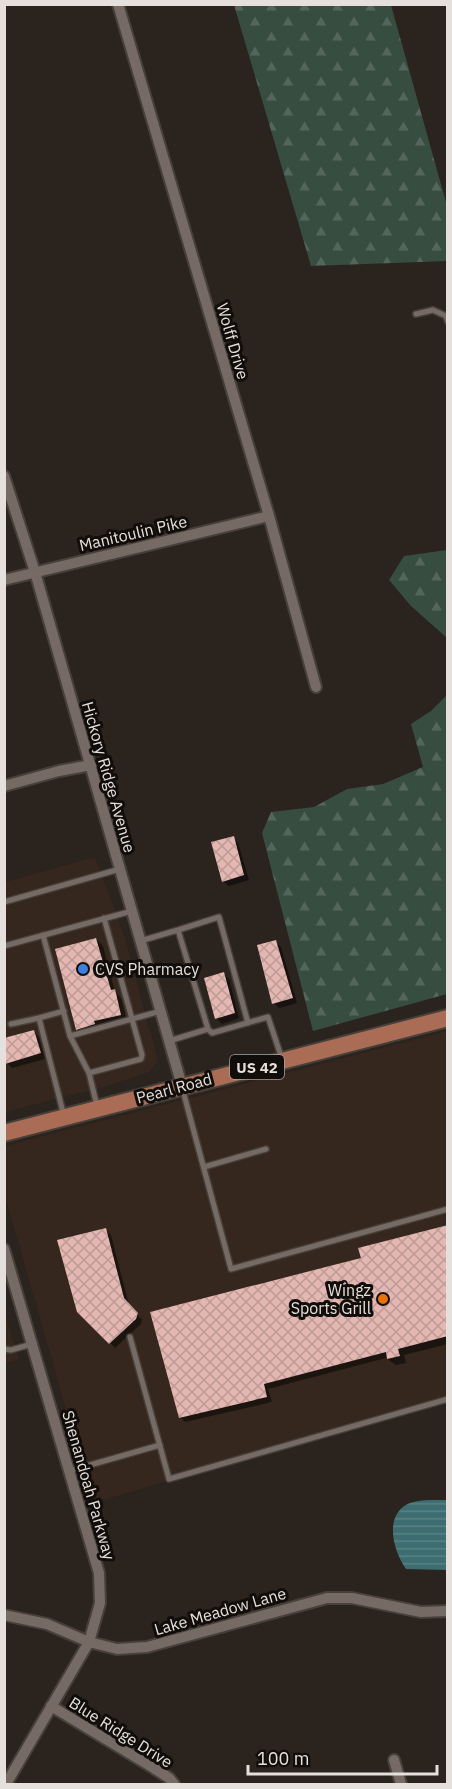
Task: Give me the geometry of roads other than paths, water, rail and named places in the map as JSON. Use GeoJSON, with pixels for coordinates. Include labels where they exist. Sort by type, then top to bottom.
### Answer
{"type":"FeatureCollection","features":[{"type":"Feature","properties":{"kind":"main road","name":"Pearl Road"},"geometry":{"type":"LineString","coordinates":[[4,1133],[447,1018]]}},
{"type":"Feature","properties":{"kind":"street","name":"Wolff Drive"},"geometry":{"type":"LineString","coordinates":[[118,4],[269,516],[316,687]]}},
{"type":"Feature","properties":{"kind":"street","name":"Hickory Ridge Avenue"},"geometry":{"type":"LineString","coordinates":[[4,476],[35,572],[182,1086]]}},
{"type":"Feature","properties":{"kind":"street","name":"Manitoulin Pike"},"geometry":{"type":"LineString","coordinates":[[4,580],[269,516]]}},
{"type":"Feature","properties":{"kind":"street"},"geometry":{"type":"LineString","coordinates":[[4,786],[91,765]]}},
{"type":"Feature","properties":{"kind":"street","name":"Shenandoah Parkway"},"geometry":{"type":"LineString","coordinates":[[4,1249],[99,1572],[100,1603],[88,1642],[6,1785]]}},
{"type":"Feature","properties":{"kind":"street","name":"Lake Meadow Lane"},"geometry":{"type":"LineString","coordinates":[[4,1615],[47,1624],[88,1642],[117,1649],[147,1647],[327,1598],[351,1598],[422,1612],[447,1611]]}},
{"type":"Feature","properties":{"kind":"street","name":"Blue Ridge Drive"},"geometry":{"type":"LineString","coordinates":[[51,1706],[153,1767],[169,1778],[174,1785]]}},
{"type":"Feature","properties":{"kind":"street"},"geometry":{"type":"LineString","coordinates":[[394,1760],[401,1785]]}},
{"type":"Feature","properties":{"kind":"lane"},"geometry":{"type":"LineString","coordinates":[[416,314],[433,310],[446,316],[447,322]]}},
{"type":"Feature","properties":{"kind":"lane"},"geometry":{"type":"LineString","coordinates":[[4,902],[120,869]]}},
{"type":"Feature","properties":{"kind":"lane"},"geometry":{"type":"LineString","coordinates":[[4,946],[132,911]]}},
{"type":"Feature","properties":{"kind":"lane"},"geometry":{"type":"LineString","coordinates":[[140,941],[219,917],[248,1023]]}},
{"type":"Feature","properties":{"kind":"lane"},"geometry":{"type":"LineString","coordinates":[[89,1074],[141,1059],[142,1055],[104,918]]}},
{"type":"Feature","properties":{"kind":"lane"},"geometry":{"type":"LineString","coordinates":[[178,930],[208,1029],[212,1033],[268,1017],[282,1060]]}},
{"type":"Feature","properties":{"kind":"lane"},"geometry":{"type":"LineString","coordinates":[[43,935],[70,1036],[89,1074],[97,1108]]}},
{"type":"Feature","properties":{"kind":"lane"},"geometry":{"type":"LineString","coordinates":[[11,1024],[64,1011]]}},
{"type":"Feature","properties":{"kind":"lane"},"geometry":{"type":"LineString","coordinates":[[70,1036],[161,1011]]}},
{"type":"Feature","properties":{"kind":"lane"},"geometry":{"type":"LineString","coordinates":[[39,1018],[65,1117]]}},
{"type":"Feature","properties":{"kind":"lane"},"geometry":{"type":"LineString","coordinates":[[169,1041],[208,1029]]}},
{"type":"Feature","properties":{"kind":"lane"},"geometry":{"type":"LineString","coordinates":[[182,1086],[231,1269],[447,1209]]}},
{"type":"Feature","properties":{"kind":"lane"},"geometry":{"type":"LineString","coordinates":[[204,1167],[266,1149]]}},
{"type":"Feature","properties":{"kind":"lane"},"geometry":{"type":"LineString","coordinates":[[130,1337],[169,1479],[447,1399]]}},
{"type":"Feature","properties":{"kind":"lane"},"geometry":{"type":"LineString","coordinates":[[4,1349],[10,1350],[33,1344]]}},
{"type":"Feature","properties":{"kind":"lane"},"geometry":{"type":"LineString","coordinates":[[69,1471],[160,1445]]}},
{"type":"Feature","properties":{"kind":"water"},"geometry":{"type":"Polygon","coordinates":[[[423,1500],[447,1500],[447,1570],[406,1569],[394,1543],[393,1524],[396,1515],[410,1503],[423,1500]]]}},
{"type":"Feature","properties":{"kind":"place","name":"CVS Pharmacy"},"geometry":{"type":"Point","coordinates":[83,969]}},
{"type":"Feature","properties":{"kind":"place","name":"Wingz Sports Grill"},"geometry":{"type":"Point","coordinates":[383,1299]}}]}
